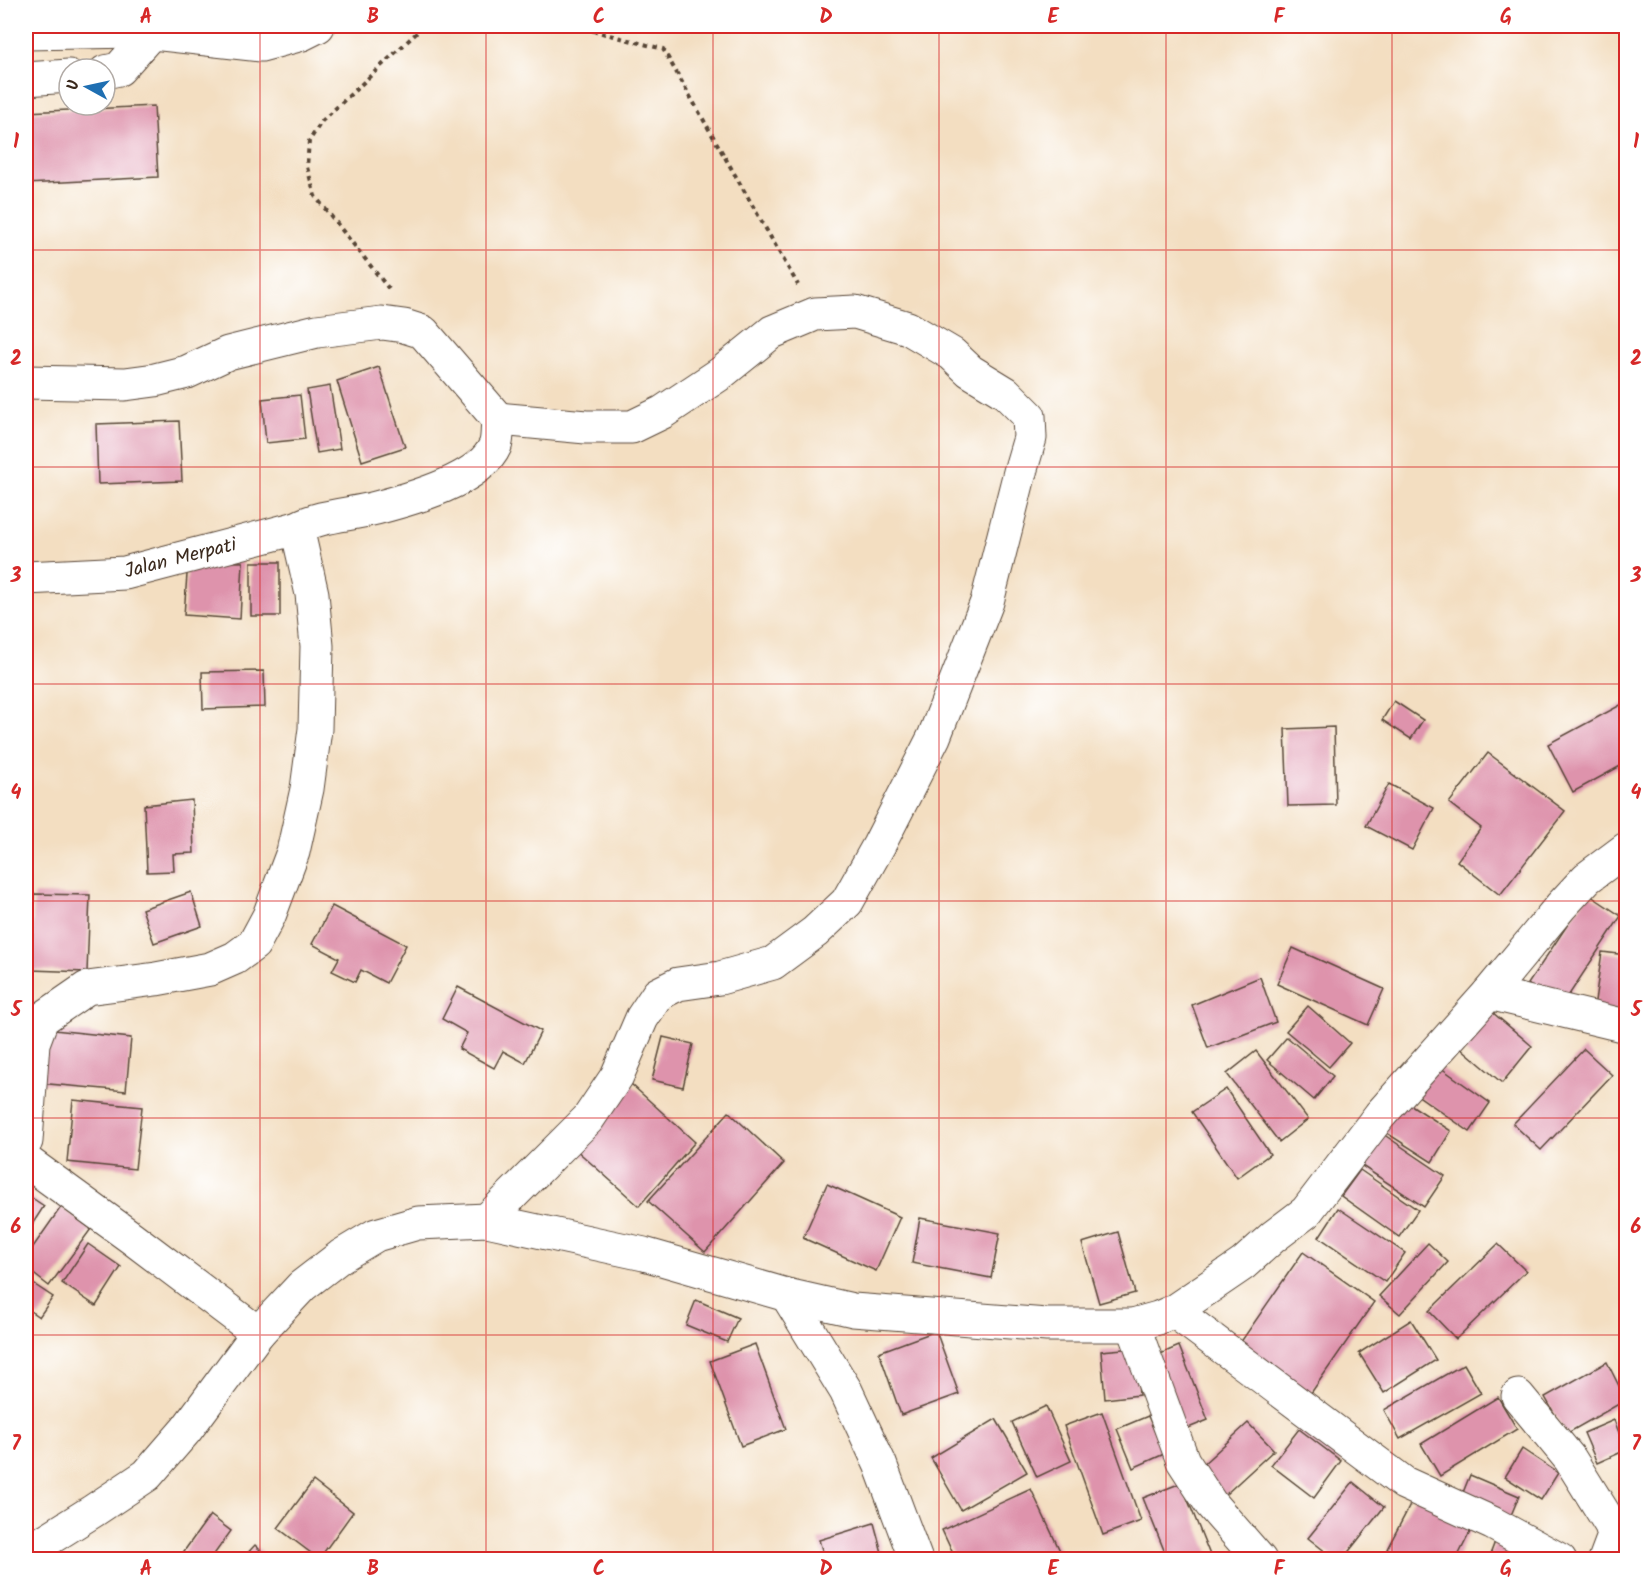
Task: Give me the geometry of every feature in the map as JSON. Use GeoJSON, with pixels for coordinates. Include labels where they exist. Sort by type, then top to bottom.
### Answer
{"type":"FeatureCollection","features":[{"type":"Feature","properties":{"kind":"street"},"geometry":{"type":"LineString","coordinates":[[26,33],[135,31],[261,45],[302,34],[318,26]]}},
{"type":"Feature","properties":{"kind":"street"},"geometry":{"type":"LineString","coordinates":[[117,69],[151,33]]}},
{"type":"Feature","properties":{"kind":"street"},"geometry":{"type":"LineString","coordinates":[[26,79],[57,77]]}},
{"type":"Feature","properties":{"kind":"street"},"geometry":{"type":"LineString","coordinates":[[26,382],[125,384],[155,380],[188,372],[228,353],[317,331],[382,322],[423,332],[498,419],[586,427],[632,426],[663,412],[720,374],[772,333],[814,314],[855,312],[908,328],[952,354],[970,371],[1006,393],[1029,416],[1030,438],[987,602],[934,736],[879,845],[847,902],[815,932],[773,963],[720,978],[678,984],[658,994],[642,1018],[617,1076],[588,1119],[487,1220]]}},
{"type":"Feature","properties":{"kind":"street","name":"Jalan Merpati"},"geometry":{"type":"LineString","coordinates":[[26,578],[125,573],[297,528],[308,522],[376,508],[431,490],[470,474],[486,461],[496,444],[498,419]]}},
{"type":"Feature","properties":{"kind":"street"},"geometry":{"type":"LineString","coordinates":[[26,1141],[33,1043],[42,1019],[87,988],[210,969],[235,958],[254,944],[269,916],[292,852],[307,789],[315,729],[317,646],[312,594],[297,528]]}},
{"type":"Feature","properties":{"kind":"street"},"geometry":{"type":"LineString","coordinates":[[26,1553],[147,1475],[186,1430],[258,1333],[302,1286],[341,1256],[376,1235],[418,1223],[487,1220],[644,1254],[787,1295],[853,1310],[1047,1325],[1133,1325],[1174,1311],[1244,1263],[1273,1236],[1306,1212],[1380,1115],[1489,993],[1554,914],[1587,878],[1626,849]]}},
{"type":"Feature","properties":{"kind":"street"},"geometry":{"type":"LineString","coordinates":[[1489,993],[1626,1026]]}},
{"type":"Feature","properties":{"kind":"street"},"geometry":{"type":"LineString","coordinates":[[26,1161],[258,1333]]}},
{"type":"Feature","properties":{"kind":"street"},"geometry":{"type":"LineString","coordinates":[[787,1295],[846,1391],[880,1464],[916,1560]]}},
{"type":"Feature","properties":{"kind":"street"},"geometry":{"type":"LineString","coordinates":[[1174,1311],[1404,1483],[1492,1523],[1560,1560]]}},
{"type":"Feature","properties":{"kind":"street"},"geometry":{"type":"LineString","coordinates":[[1133,1325],[1183,1461],[1212,1504],[1260,1560]]}},
{"type":"Feature","properties":{"kind":"street"},"geometry":{"type":"LineString","coordinates":[[1518,1396],[1569,1459],[1611,1525],[1614,1536],[1605,1560]]}},
{"type":"Feature","properties":{"kind":"path"},"geometry":{"type":"LineString","coordinates":[[423,332],[315,196],[307,167],[309,141],[322,121],[424,26]]}},
{"type":"Feature","properties":{"kind":"path"},"geometry":{"type":"LineString","coordinates":[[575,26],[663,49],[814,314]]}},
{"type":"Feature","properties":{"kind":"building"},"geometry":{"type":"Polygon","coordinates":[[[154,106],[158,177],[26,184],[26,112],[57,111],[57,117],[117,117],[117,108],[154,106]]]}},
{"type":"Feature","properties":{"kind":"building"},"geometry":{"type":"Polygon","coordinates":[[[379,367],[405,447],[362,461],[337,381],[379,367]]]}},
{"type":"Feature","properties":{"kind":"building"},"geometry":{"type":"Polygon","coordinates":[[[330,386],[340,449],[317,453],[307,390],[330,386]]]}},
{"type":"Feature","properties":{"kind":"building"},"geometry":{"type":"Polygon","coordinates":[[[300,395],[305,439],[266,443],[262,399],[300,395]]]}},
{"type":"Feature","properties":{"kind":"building"},"geometry":{"type":"Polygon","coordinates":[[[179,421],[182,481],[98,484],[96,424],[179,421]]]}},
{"type":"Feature","properties":{"kind":"building"},"geometry":{"type":"Polygon","coordinates":[[[188,561],[243,562],[240,619],[184,615],[188,561]]]}},
{"type":"Feature","properties":{"kind":"building"},"geometry":{"type":"Polygon","coordinates":[[[251,562],[280,562],[280,616],[251,616],[251,562]]]}},
{"type":"Feature","properties":{"kind":"building"},"geometry":{"type":"Polygon","coordinates":[[[264,671],[265,707],[203,709],[202,672],[264,671]]]}},
{"type":"Feature","properties":{"kind":"building"},"geometry":{"type":"Polygon","coordinates":[[[1394,701],[1423,720],[1411,739],[1382,720],[1394,701]]]}},
{"type":"Feature","properties":{"kind":"building"},"geometry":{"type":"Polygon","coordinates":[[[1626,702],[1626,763],[1573,792],[1548,744],[1626,702]]]}},
{"type":"Feature","properties":{"kind":"building"},"geometry":{"type":"Polygon","coordinates":[[[1334,727],[1336,805],[1288,806],[1285,729],[1334,727]]]}},
{"type":"Feature","properties":{"kind":"building"},"geometry":{"type":"Polygon","coordinates":[[[1488,753],[1565,811],[1500,895],[1457,861],[1481,828],[1449,803],[1488,753]]]}},
{"type":"Feature","properties":{"kind":"building"},"geometry":{"type":"Polygon","coordinates":[[[1389,784],[1434,808],[1412,850],[1366,826],[1389,784]]]}},
{"type":"Feature","properties":{"kind":"building"},"geometry":{"type":"Polygon","coordinates":[[[192,800],[194,853],[173,854],[174,871],[147,872],[144,805],[192,800]]]}},
{"type":"Feature","properties":{"kind":"building"},"geometry":{"type":"Polygon","coordinates":[[[191,892],[202,926],[154,943],[142,909],[191,892]]]}},
{"type":"Feature","properties":{"kind":"building"},"geometry":{"type":"Polygon","coordinates":[[[34,894],[90,895],[87,972],[31,970],[34,894]]]}},
{"type":"Feature","properties":{"kind":"building"},"geometry":{"type":"Polygon","coordinates":[[[1588,894],[1621,916],[1561,1007],[1528,984],[1588,894]]]}},
{"type":"Feature","properties":{"kind":"building"},"geometry":{"type":"Polygon","coordinates":[[[332,906],[406,945],[386,983],[361,970],[355,982],[332,971],[339,958],[312,944],[332,906]]]}},
{"type":"Feature","properties":{"kind":"building"},"geometry":{"type":"Polygon","coordinates":[[[1293,948],[1384,989],[1368,1025],[1277,984],[1293,948]]]}},
{"type":"Feature","properties":{"kind":"building"},"geometry":{"type":"Polygon","coordinates":[[[1602,952],[1626,955],[1626,1013],[1594,1008],[1602,952]]]}},
{"type":"Feature","properties":{"kind":"building"},"geometry":{"type":"Polygon","coordinates":[[[1260,977],[1276,1022],[1208,1048],[1192,1005],[1260,977]]]}},
{"type":"Feature","properties":{"kind":"building"},"geometry":{"type":"Polygon","coordinates":[[[458,987],[541,1031],[525,1063],[503,1051],[494,1068],[459,1049],[467,1033],[442,1019],[458,987]]]}},
{"type":"Feature","properties":{"kind":"building"},"geometry":{"type":"Polygon","coordinates":[[[1308,1006],[1350,1043],[1329,1067],[1286,1031],[1308,1006]]]}},
{"type":"Feature","properties":{"kind":"building"},"geometry":{"type":"Polygon","coordinates":[[[1485,1006],[1532,1046],[1502,1083],[1454,1042],[1485,1006]]]}},
{"type":"Feature","properties":{"kind":"building"},"geometry":{"type":"Polygon","coordinates":[[[44,1029],[131,1038],[126,1091],[38,1083],[44,1029]]]}},
{"type":"Feature","properties":{"kind":"building"},"geometry":{"type":"Polygon","coordinates":[[[663,1037],[693,1044],[683,1087],[652,1080],[663,1037]]]}},
{"type":"Feature","properties":{"kind":"building"},"geometry":{"type":"Polygon","coordinates":[[[1287,1037],[1333,1076],[1314,1100],[1267,1060],[1287,1037]]]}},
{"type":"Feature","properties":{"kind":"building"},"geometry":{"type":"Polygon","coordinates":[[[1584,1049],[1612,1075],[1541,1150],[1513,1124],[1584,1049]]]}},
{"type":"Feature","properties":{"kind":"building"},"geometry":{"type":"Polygon","coordinates":[[[1256,1051],[1308,1119],[1279,1142],[1227,1074],[1256,1051]]]}},
{"type":"Feature","properties":{"kind":"building"},"geometry":{"type":"Polygon","coordinates":[[[1434,1063],[1490,1103],[1470,1132],[1413,1092],[1434,1063]]]}},
{"type":"Feature","properties":{"kind":"building"},"geometry":{"type":"Polygon","coordinates":[[[631,1084],[695,1142],[639,1206],[574,1148],[631,1084]]]}},
{"type":"Feature","properties":{"kind":"building"},"geometry":{"type":"Polygon","coordinates":[[[1226,1089],[1270,1154],[1237,1178],[1192,1112],[1226,1089]]]}},
{"type":"Feature","properties":{"kind":"building"},"geometry":{"type":"Polygon","coordinates":[[[1402,1099],[1451,1131],[1432,1162],[1382,1130],[1402,1099]]]}},
{"type":"Feature","properties":{"kind":"building"},"geometry":{"type":"Polygon","coordinates":[[[73,1100],[142,1107],[135,1169],[67,1162],[73,1100]]]}},
{"type":"Feature","properties":{"kind":"building"},"geometry":{"type":"Polygon","coordinates":[[[729,1112],[784,1163],[705,1252],[648,1201],[729,1112]]]}},
{"type":"Feature","properties":{"kind":"building"},"geometry":{"type":"Polygon","coordinates":[[[1380,1132],[1445,1176],[1424,1207],[1359,1164],[1380,1132]]]}},
{"type":"Feature","properties":{"kind":"building"},"geometry":{"type":"Polygon","coordinates":[[[1360,1170],[1418,1210],[1399,1237],[1341,1196],[1360,1170]]]}},
{"type":"Feature","properties":{"kind":"building"},"geometry":{"type":"Polygon","coordinates":[[[827,1184],[900,1217],[876,1271],[803,1238],[827,1184]]]}},
{"type":"Feature","properties":{"kind":"building"},"geometry":{"type":"Polygon","coordinates":[[[26,1194],[44,1206],[26,1234],[26,1194]]]}},
{"type":"Feature","properties":{"kind":"building"},"geometry":{"type":"Polygon","coordinates":[[[61,1207],[91,1229],[49,1286],[26,1268],[26,1257],[61,1207]]]}},
{"type":"Feature","properties":{"kind":"building"},"geometry":{"type":"Polygon","coordinates":[[[1338,1208],[1405,1253],[1385,1282],[1319,1237],[1338,1208]]]}},
{"type":"Feature","properties":{"kind":"building"},"geometry":{"type":"Polygon","coordinates":[[[920,1218],[1000,1233],[991,1278],[912,1263],[920,1218]]]}},
{"type":"Feature","properties":{"kind":"building"},"geometry":{"type":"Polygon","coordinates":[[[1118,1232],[1135,1293],[1099,1303],[1082,1243],[1118,1232]]]}},
{"type":"Feature","properties":{"kind":"building"},"geometry":{"type":"Polygon","coordinates":[[[1428,1243],[1448,1262],[1400,1314],[1379,1296],[1428,1243]]]}},
{"type":"Feature","properties":{"kind":"building"},"geometry":{"type":"Polygon","coordinates":[[[88,1244],[121,1267],[96,1306],[62,1283],[88,1244]]]}},
{"type":"Feature","properties":{"kind":"building"},"geometry":{"type":"Polygon","coordinates":[[[1498,1244],[1526,1271],[1456,1339],[1429,1311],[1498,1244]]]}},
{"type":"Feature","properties":{"kind":"building"},"geometry":{"type":"Polygon","coordinates":[[[1303,1252],[1374,1302],[1309,1396],[1238,1346],[1303,1252]]]}},
{"type":"Feature","properties":{"kind":"building"},"geometry":{"type":"Polygon","coordinates":[[[26,1279],[53,1297],[39,1317],[26,1308],[26,1279]]]}},
{"type":"Feature","properties":{"kind":"building"},"geometry":{"type":"Polygon","coordinates":[[[696,1300],[738,1318],[727,1342],[686,1325],[696,1300]]]}},
{"type":"Feature","properties":{"kind":"building"},"geometry":{"type":"Polygon","coordinates":[[[1411,1320],[1436,1360],[1384,1393],[1359,1353],[1411,1320]]]}},
{"type":"Feature","properties":{"kind":"building"},"geometry":{"type":"Polygon","coordinates":[[[936,1331],[959,1394],[901,1415],[879,1352],[936,1331]]]}},
{"type":"Feature","properties":{"kind":"building"},"geometry":{"type":"Polygon","coordinates":[[[755,1344],[786,1429],[741,1446],[710,1361],[755,1344]]]}},
{"type":"Feature","properties":{"kind":"building"},"geometry":{"type":"Polygon","coordinates":[[[1179,1346],[1208,1420],[1181,1431],[1151,1358],[1179,1346]]]}},
{"type":"Feature","properties":{"kind":"building"},"geometry":{"type":"Polygon","coordinates":[[[1135,1348],[1139,1395],[1105,1399],[1101,1351],[1135,1348]]]}},
{"type":"Feature","properties":{"kind":"building"},"geometry":{"type":"Polygon","coordinates":[[[1607,1362],[1626,1400],[1566,1434],[1545,1397],[1607,1362]]]}},
{"type":"Feature","properties":{"kind":"building"},"geometry":{"type":"Polygon","coordinates":[[[1464,1364],[1481,1393],[1400,1439],[1384,1410],[1464,1364]]]}},
{"type":"Feature","properties":{"kind":"building"},"geometry":{"type":"Polygon","coordinates":[[[1498,1397],[1517,1429],[1440,1476],[1421,1444],[1498,1397]]]}},
{"type":"Feature","properties":{"kind":"building"},"geometry":{"type":"Polygon","coordinates":[[[1046,1406],[1071,1461],[1037,1477],[1012,1422],[1046,1406]]]}},
{"type":"Feature","properties":{"kind":"building"},"geometry":{"type":"Polygon","coordinates":[[[1102,1412],[1141,1521],[1103,1535],[1064,1426],[1102,1412]]]}},
{"type":"Feature","properties":{"kind":"building"},"geometry":{"type":"Polygon","coordinates":[[[1148,1416],[1164,1454],[1133,1468],[1117,1429],[1148,1416]]]}},
{"type":"Feature","properties":{"kind":"building"},"geometry":{"type":"Polygon","coordinates":[[[996,1419],[1027,1472],[961,1510],[931,1458],[996,1419]]]}},
{"type":"Feature","properties":{"kind":"building"},"geometry":{"type":"Polygon","coordinates":[[[1614,1420],[1626,1450],[1597,1463],[1584,1433],[1614,1420]]]}},
{"type":"Feature","properties":{"kind":"building"},"geometry":{"type":"Polygon","coordinates":[[[1248,1423],[1274,1450],[1225,1495],[1200,1467],[1248,1423]]]}},
{"type":"Feature","properties":{"kind":"building"},"geometry":{"type":"Polygon","coordinates":[[[1299,1429],[1341,1461],[1314,1498],[1271,1465],[1299,1429]]]}},
{"type":"Feature","properties":{"kind":"building"},"geometry":{"type":"Polygon","coordinates":[[[1522,1449],[1558,1473],[1541,1500],[1505,1477],[1522,1449]]]}},
{"type":"Feature","properties":{"kind":"building"},"geometry":{"type":"Polygon","coordinates":[[[1470,1475],[1519,1496],[1509,1520],[1460,1500],[1470,1475]]]}},
{"type":"Feature","properties":{"kind":"building"},"geometry":{"type":"Polygon","coordinates":[[[313,1481],[353,1512],[319,1559],[278,1528],[313,1481]]]}},
{"type":"Feature","properties":{"kind":"building"},"geometry":{"type":"Polygon","coordinates":[[[1353,1482],[1384,1507],[1342,1560],[1336,1560],[1308,1538],[1353,1482]]]}},
{"type":"Feature","properties":{"kind":"building"},"geometry":{"type":"Polygon","coordinates":[[[1181,1483],[1212,1560],[1168,1560],[1143,1498],[1181,1483]]]}},
{"type":"Feature","properties":{"kind":"building"},"geometry":{"type":"Polygon","coordinates":[[[1031,1489],[1061,1553],[1047,1560],[956,1560],[942,1530],[1031,1489]]]}},
{"type":"Feature","properties":{"kind":"building"},"geometry":{"type":"Polygon","coordinates":[[[1415,1496],[1473,1526],[1456,1560],[1406,1560],[1387,1549],[1415,1496]]]}},
{"type":"Feature","properties":{"kind":"building"},"geometry":{"type":"Polygon","coordinates":[[[210,1515],[231,1531],[210,1560],[189,1560],[182,1554],[210,1515]]]}},
{"type":"Feature","properties":{"kind":"building"},"geometry":{"type":"Polygon","coordinates":[[[874,1523],[884,1560],[825,1560],[819,1540],[874,1523]]]}},
{"type":"Feature","properties":{"kind":"building"},"geometry":{"type":"Polygon","coordinates":[[[1496,1539],[1546,1560],[1488,1560],[1496,1539]]]}},
{"type":"Feature","properties":{"kind":"building"},"geometry":{"type":"Polygon","coordinates":[[[255,1545],[270,1560],[241,1560],[255,1545]]]}}]}
